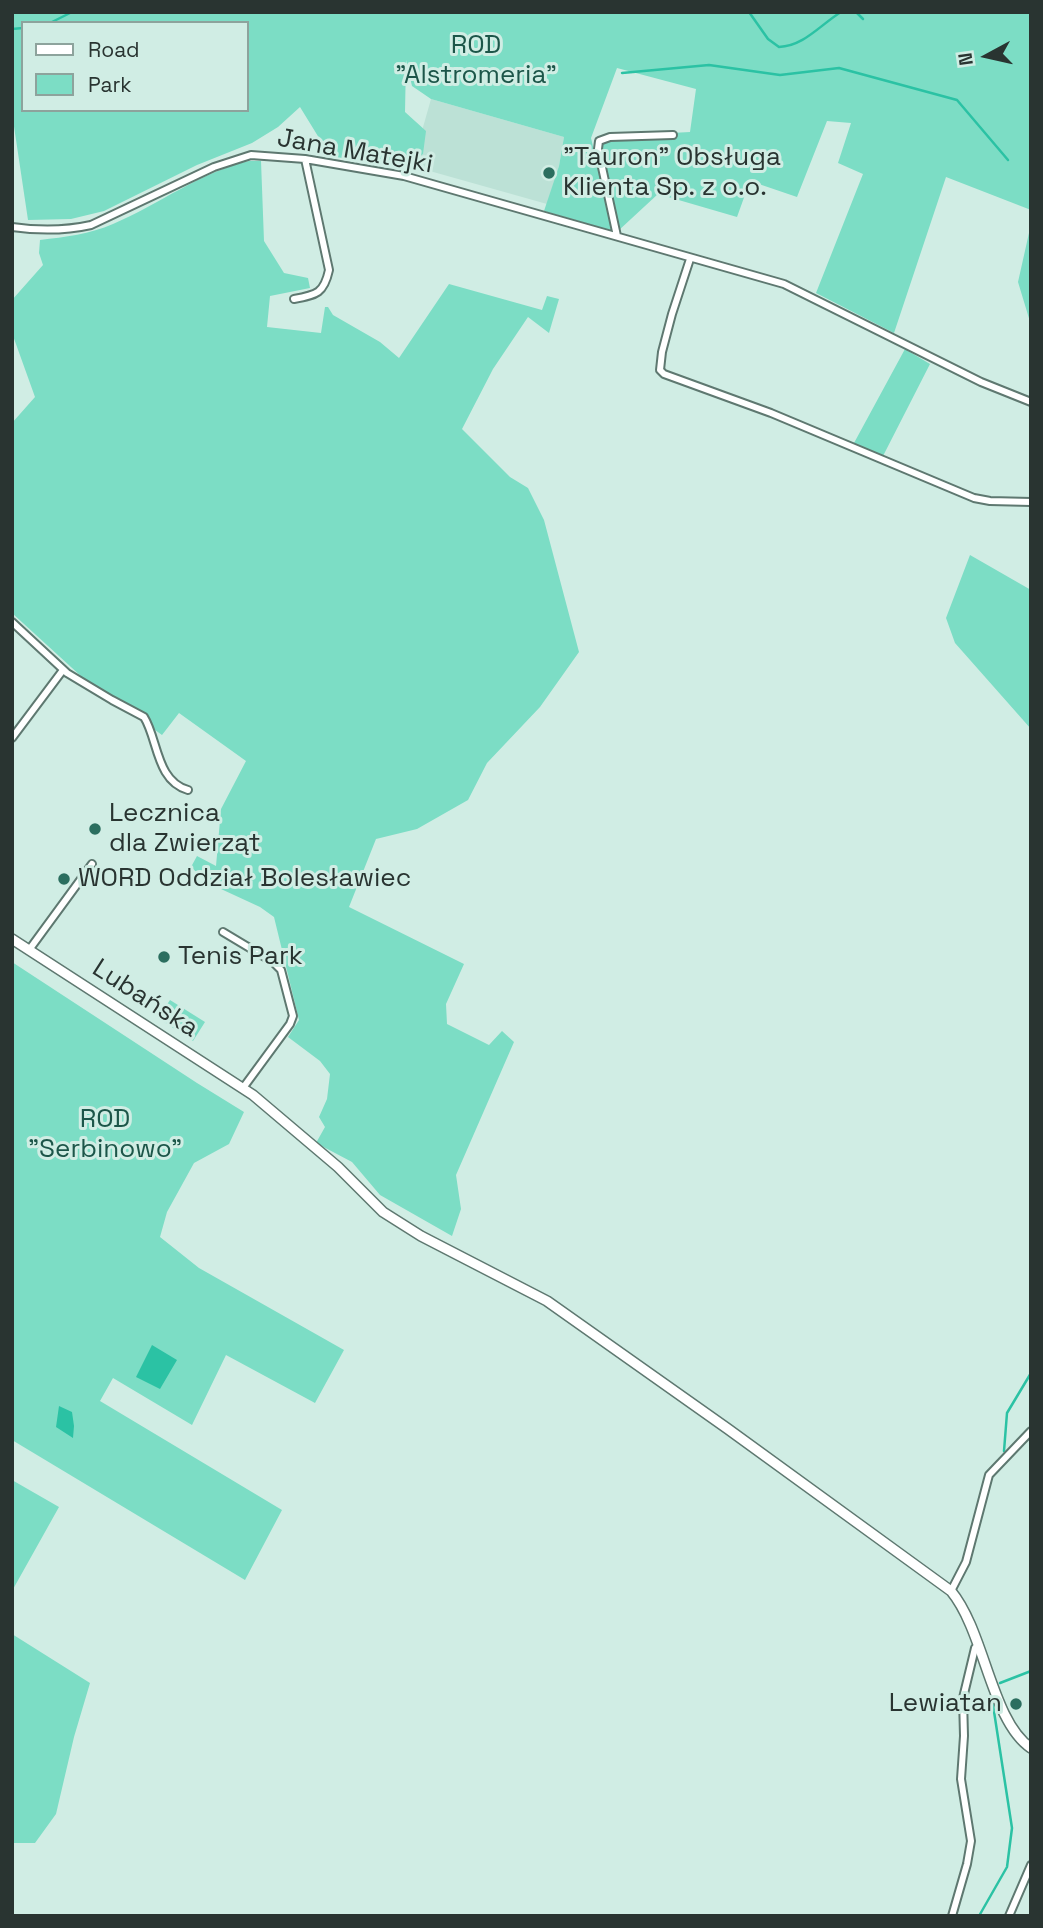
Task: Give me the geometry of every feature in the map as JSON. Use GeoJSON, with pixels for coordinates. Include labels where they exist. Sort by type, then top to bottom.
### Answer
{"type":"FeatureCollection","features":[{"type":"Feature","properties":{"kind":"street"},"geometry":{"type":"LineString","coordinates":[[617,236],[598,149],[599,141],[610,138],[673,135]]}},
{"type":"Feature","properties":{"kind":"street","name":"Jana Matejki"},"geometry":{"type":"LineString","coordinates":[[12,227],[42,231],[91,225],[214,167],[251,155],[305,159],[404,176],[784,284],[972,378],[1031,402]]}},
{"type":"Feature","properties":{"kind":"street"},"geometry":{"type":"LineString","coordinates":[[294,299],[319,292],[326,284],[329,270],[305,159]]}},
{"type":"Feature","properties":{"kind":"street"},"geometry":{"type":"LineString","coordinates":[[690,258],[662,352],[660,370],[664,374],[771,413],[974,498],[1031,502]]}},
{"type":"Feature","properties":{"kind":"street"},"geometry":{"type":"LineString","coordinates":[[12,622],[63,670],[144,717],[163,767],[179,786],[187,790]]}},
{"type":"Feature","properties":{"kind":"street"},"geometry":{"type":"LineString","coordinates":[[12,738],[63,670]]}},
{"type":"Feature","properties":{"kind":"street"},"geometry":{"type":"LineString","coordinates":[[29,950],[92,864]]}},
{"type":"Feature","properties":{"kind":"street"},"geometry":{"type":"LineString","coordinates":[[223,932],[273,962],[281,970],[293,1016],[243,1088]]}},
{"type":"Feature","properties":{"kind":"street","name":"Lubańska"},"geometry":{"type":"LineString","coordinates":[[12,939],[243,1088],[338,1167],[383,1212],[421,1236],[547,1301],[951,1591]]}},
{"type":"Feature","properties":{"kind":"street"},"geometry":{"type":"LineString","coordinates":[[1031,1432],[989,1475],[967,1562],[951,1591],[966,1613],[1009,1723],[1019,1739],[1031,1748]]}},
{"type":"Feature","properties":{"kind":"street"},"geometry":{"type":"LineString","coordinates":[[952,1916],[971,1841],[961,1779],[964,1736],[962,1707],[975,1648],[979,1645]]}},
{"type":"Feature","properties":{"kind":"street"},"geometry":{"type":"LineString","coordinates":[[1009,1916],[1031,1866]]}},
{"type":"Feature","properties":{"kind":"shaded area"},"geometry":{"type":"Polygon","coordinates":[[[431,99],[564,137],[559,166],[547,204],[412,166],[431,99]]]}},
{"type":"Feature","properties":{"kind":"shaded area"},"geometry":{"type":"Polygon","coordinates":[[[152,1345],[177,1360],[160,1389],[136,1377],[152,1345]]]}},
{"type":"Feature","properties":{"kind":"shaded area"},"geometry":{"type":"Polygon","coordinates":[[[59,1406],[72,1412],[73,1438],[56,1427],[59,1406]]]}},
{"type":"Feature","properties":{"kind":"green space","name":"ROD \"Alstromeria\""},"geometry":{"type":"Polygon","coordinates":[[[12,12],[1031,12],[1031,210],[946,177],[894,333],[816,293],[863,174],[838,163],[851,123],[827,121],[797,197],[750,181],[737,217],[658,194],[618,231],[596,137],[690,132],[696,89],[617,68],[591,138],[613,231],[544,211],[559,166],[564,137],[431,99],[412,86],[406,60],[405,112],[426,131],[423,154],[400,167],[336,157],[324,146],[300,107],[278,127],[252,143],[197,165],[104,211],[71,219],[28,220],[12,113],[12,12]]]}},
{"type":"Feature","properties":{"kind":"green space"},"geometry":{"type":"Polygon","coordinates":[[[249,161],[261,161],[264,241],[284,273],[308,278],[310,288],[270,296],[267,327],[321,333],[325,307],[328,307],[333,315],[380,342],[399,358],[449,284],[542,310],[547,296],[559,299],[549,333],[528,317],[493,369],[462,429],[510,477],[528,488],[544,520],[579,652],[540,707],[487,763],[468,800],[417,829],[376,839],[349,907],[464,964],[446,1004],[447,1024],[489,1045],[502,1031],[514,1042],[456,1175],[461,1209],[452,1236],[380,1195],[352,1162],[316,1143],[325,1127],[319,1117],[327,1099],[330,1074],[320,1061],[288,1037],[299,1020],[274,917],[260,907],[208,883],[191,867],[197,856],[216,866],[221,809],[246,761],[179,713],[162,735],[83,678],[12,613],[12,423],[35,397],[12,333],[12,300],[43,265],[39,253],[40,240],[77,235],[104,227],[197,180],[249,161]]]}},
{"type":"Feature","properties":{"kind":"green space"},"geometry":{"type":"Polygon","coordinates":[[[1031,224],[1031,325],[1018,282],[1031,224]]]}},
{"type":"Feature","properties":{"kind":"green space"},"geometry":{"type":"Polygon","coordinates":[[[905,349],[930,364],[883,456],[854,443],[905,349]]]}},
{"type":"Feature","properties":{"kind":"green space"},"geometry":{"type":"Polygon","coordinates":[[[970,555],[1031,590],[1031,729],[955,643],[946,618],[970,555]]]}},
{"type":"Feature","properties":{"kind":"green space","name":"ROD \"Serbinowo\""},"geometry":{"type":"Polygon","coordinates":[[[12,962],[244,1112],[229,1144],[194,1163],[167,1212],[160,1237],[199,1268],[344,1350],[315,1403],[226,1355],[192,1425],[113,1378],[100,1401],[282,1510],[245,1580],[12,1440],[12,962]]]}},
{"type":"Feature","properties":{"kind":"green space"},"geometry":{"type":"Polygon","coordinates":[[[170,1000],[205,1022],[193,1041],[158,1018],[170,1000]]]}},
{"type":"Feature","properties":{"kind":"green space"},"geometry":{"type":"Polygon","coordinates":[[[12,1480],[59,1507],[12,1591],[12,1480]]]}},
{"type":"Feature","properties":{"kind":"green space"},"geometry":{"type":"Polygon","coordinates":[[[12,1634],[90,1683],[56,1814],[35,1843],[12,1843],[12,1634]]]}},
{"type":"Feature","properties":{"kind":"waterway"},"geometry":{"type":"LineString","coordinates":[[54,21],[72,12]]}},
{"type":"Feature","properties":{"kind":"waterway"},"geometry":{"type":"LineString","coordinates":[[749,12],[768,39],[779,47],[804,39],[841,12]]}},
{"type":"Feature","properties":{"kind":"waterway"},"geometry":{"type":"LineString","coordinates":[[856,12],[863,19]]}},
{"type":"Feature","properties":{"kind":"waterway"},"geometry":{"type":"LineString","coordinates":[[12,29],[21,28]]}},
{"type":"Feature","properties":{"kind":"waterway"},"geometry":{"type":"LineString","coordinates":[[622,73],[709,65],[780,75],[839,68],[957,100],[1008,160]]}},
{"type":"Feature","properties":{"kind":"waterway"},"geometry":{"type":"LineString","coordinates":[[1004,1451],[1007,1413],[1031,1373]]}},
{"type":"Feature","properties":{"kind":"waterway"},"geometry":{"type":"LineString","coordinates":[[1000,1683],[1031,1671]]}},
{"type":"Feature","properties":{"kind":"waterway"},"geometry":{"type":"LineString","coordinates":[[979,1916],[1007,1867],[1012,1828],[991,1692]]}},
{"type":"Feature","properties":{"kind":"place","name":"\"Tauron\" Obsługa Klienta Sp. z o.o."},"geometry":{"type":"Point","coordinates":[549,173]}},
{"type":"Feature","properties":{"kind":"place","name":"Lecznica dla Zwierząt"},"geometry":{"type":"Point","coordinates":[95,829]}},
{"type":"Feature","properties":{"kind":"place","name":"WORD Oddział Bolesławiec"},"geometry":{"type":"Point","coordinates":[64,879]}},
{"type":"Feature","properties":{"kind":"place","name":"Tenis Park"},"geometry":{"type":"Point","coordinates":[164,957]}},
{"type":"Feature","properties":{"kind":"place","name":"Lewiatan"},"geometry":{"type":"Point","coordinates":[1016,1704]}}]}
